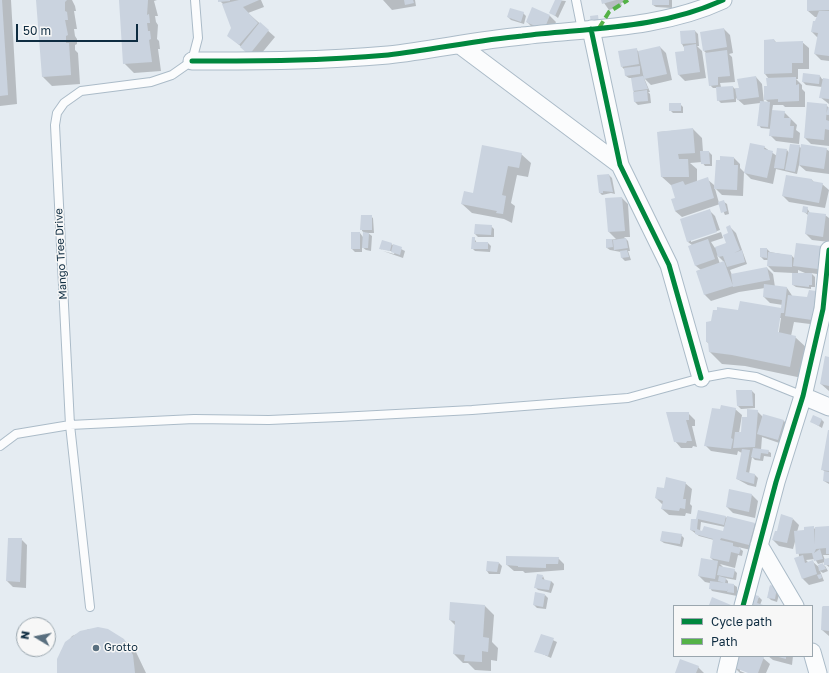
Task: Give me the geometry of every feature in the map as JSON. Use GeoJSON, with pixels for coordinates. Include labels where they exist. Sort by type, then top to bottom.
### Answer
{"type":"FeatureCollection","features":[{"type":"Feature","properties":{"kind":"street"},"geometry":{"type":"LineString","coordinates":[[192,61],[271,61],[387,55],[461,46],[500,38],[632,25],[673,17],[708,7],[723,0]]}},
{"type":"Feature","properties":{"kind":"street"},"geometry":{"type":"LineString","coordinates":[[587,29],[620,165],[666,260],[701,378]]}},
{"type":"Feature","properties":{"kind":"street"},"geometry":{"type":"LineString","coordinates":[[461,46],[620,165]]}},
{"type":"Feature","properties":{"kind":"street"},"geometry":{"type":"LineString","coordinates":[[743,605],[759,545],[803,396],[823,309],[829,250]]}},
{"type":"Feature","properties":{"kind":"street"},"geometry":{"type":"LineString","coordinates":[[803,396],[829,407]]}},
{"type":"Feature","properties":{"kind":"street"},"geometry":{"type":"LineString","coordinates":[[759,545],[794,605]]}},
{"type":"Feature","properties":{"kind":"street"},"geometry":{"type":"LineString","coordinates":[[813,656],[818,673]]}},
{"type":"Feature","properties":{"kind":"street"},"geometry":{"type":"LineString","coordinates":[[726,673],[730,657]]}},
{"type":"Feature","properties":{"kind":"lane"},"geometry":{"type":"LineString","coordinates":[[192,61],[198,38],[195,0]]}},
{"type":"Feature","properties":{"kind":"lane"},"geometry":{"type":"LineString","coordinates":[[576,0],[587,29]]}},
{"type":"Feature","properties":{"kind":"lane","name":"Mango Tree Drive"},"geometry":{"type":"LineString","coordinates":[[90,607],[70,425],[55,125],[57,113],[64,103],[81,91],[151,82],[172,75],[192,61]]}},
{"type":"Feature","properties":{"kind":"lane"},"geometry":{"type":"LineString","coordinates":[[0,446],[16,434],[70,425],[172,420],[269,420],[339,417],[628,398],[701,378],[728,373],[756,377],[803,396]]}},
{"type":"Feature","properties":{"kind":"building"},"geometry":{"type":"Polygon","coordinates":[[[0,0],[2,0],[8,95],[0,96],[0,0]]]}},
{"type":"Feature","properties":{"kind":"building"},"geometry":{"type":"Polygon","coordinates":[[[36,0],[67,0],[65,2],[65,11],[67,12],[68,20],[65,20],[68,35],[66,36],[66,43],[69,43],[71,75],[42,77],[36,0]]]}},
{"type":"Feature","properties":{"kind":"building"},"geometry":{"type":"Polygon","coordinates":[[[119,0],[148,0],[147,15],[149,14],[150,23],[147,23],[148,31],[150,31],[151,39],[149,40],[152,62],[123,64],[119,0]]]}},
{"type":"Feature","properties":{"kind":"building"},"geometry":{"type":"Polygon","coordinates":[[[218,0],[230,0],[230,1],[218,2],[218,0]]]}},
{"type":"Feature","properties":{"kind":"building"},"geometry":{"type":"Polygon","coordinates":[[[239,0],[259,0],[243,7],[258,23],[239,45],[227,36],[231,28],[222,4],[239,0]]]}},
{"type":"Feature","properties":{"kind":"building"},"geometry":{"type":"Polygon","coordinates":[[[404,0],[413,0],[414,3],[405,5],[404,0]]]}},
{"type":"Feature","properties":{"kind":"building"},"geometry":{"type":"Polygon","coordinates":[[[555,0],[562,0],[555,16],[549,13],[555,0]]]}},
{"type":"Feature","properties":{"kind":"building"},"geometry":{"type":"Polygon","coordinates":[[[601,0],[616,0],[602,4],[601,0]]]}},
{"type":"Feature","properties":{"kind":"building"},"geometry":{"type":"Polygon","coordinates":[[[652,0],[669,0],[669,5],[652,5],[652,0]]]}},
{"type":"Feature","properties":{"kind":"building"},"geometry":{"type":"Polygon","coordinates":[[[807,0],[829,0],[829,10],[807,11],[807,0]]]}},
{"type":"Feature","properties":{"kind":"building"},"geometry":{"type":"Polygon","coordinates":[[[532,7],[550,15],[544,30],[526,22],[532,7]]]}},
{"type":"Feature","properties":{"kind":"building"},"geometry":{"type":"Polygon","coordinates":[[[510,8],[524,12],[521,22],[507,17],[510,8]]]}},
{"type":"Feature","properties":{"kind":"building"},"geometry":{"type":"Polygon","coordinates":[[[819,11],[829,11],[829,56],[814,54],[818,33],[811,32],[813,21],[815,21],[819,11]]]}},
{"type":"Feature","properties":{"kind":"building"},"geometry":{"type":"Polygon","coordinates":[[[598,15],[599,23],[591,24],[590,16],[598,15]]]}},
{"type":"Feature","properties":{"kind":"building"},"geometry":{"type":"Polygon","coordinates":[[[260,22],[269,30],[249,55],[240,47],[260,22]]]}},
{"type":"Feature","properties":{"kind":"building"},"geometry":{"type":"Polygon","coordinates":[[[724,28],[727,47],[703,51],[700,32],[724,28]]]}},
{"type":"Feature","properties":{"kind":"building"},"geometry":{"type":"Polygon","coordinates":[[[695,30],[696,43],[681,44],[680,31],[695,30]]]}},
{"type":"Feature","properties":{"kind":"building"},"geometry":{"type":"Polygon","coordinates":[[[774,39],[775,42],[803,41],[803,63],[792,63],[792,73],[764,74],[764,40],[774,39]]]}},
{"type":"Feature","properties":{"kind":"building"},"geometry":{"type":"Polygon","coordinates":[[[696,44],[700,72],[678,75],[675,52],[684,51],[684,46],[696,44]]]}},
{"type":"Feature","properties":{"kind":"building"},"geometry":{"type":"Polygon","coordinates":[[[660,46],[667,74],[644,79],[638,51],[660,46]]]}},
{"type":"Feature","properties":{"kind":"building"},"geometry":{"type":"Polygon","coordinates":[[[637,48],[639,64],[621,67],[618,51],[637,48]]]}},
{"type":"Feature","properties":{"kind":"building"},"geometry":{"type":"Polygon","coordinates":[[[727,50],[730,76],[718,77],[718,85],[709,86],[705,53],[727,50]]]}},
{"type":"Feature","properties":{"kind":"building"},"geometry":{"type":"Polygon","coordinates":[[[640,66],[640,74],[625,76],[624,68],[640,66]]]}},
{"type":"Feature","properties":{"kind":"building"},"geometry":{"type":"Polygon","coordinates":[[[803,73],[820,75],[819,84],[802,82],[803,73]]]}},
{"type":"Feature","properties":{"kind":"building"},"geometry":{"type":"Polygon","coordinates":[[[643,76],[648,89],[633,91],[631,78],[643,76]]]}},
{"type":"Feature","properties":{"kind":"building"},"geometry":{"type":"Polygon","coordinates":[[[756,76],[759,97],[737,100],[735,88],[739,88],[737,79],[756,76]]]}},
{"type":"Feature","properties":{"kind":"building"},"geometry":{"type":"Polygon","coordinates":[[[796,77],[796,85],[799,84],[799,101],[778,102],[778,99],[764,100],[764,86],[767,86],[766,78],[796,77]]]}},
{"type":"Feature","properties":{"kind":"building"},"geometry":{"type":"Polygon","coordinates":[[[823,78],[829,79],[829,99],[819,98],[823,78]]]}},
{"type":"Feature","properties":{"kind":"building"},"geometry":{"type":"Polygon","coordinates":[[[733,86],[734,99],[717,101],[716,87],[733,86]]]}},
{"type":"Feature","properties":{"kind":"building"},"geometry":{"type":"Polygon","coordinates":[[[647,90],[648,101],[634,102],[633,92],[647,90]]]}},
{"type":"Feature","properties":{"kind":"building"},"geometry":{"type":"Polygon","coordinates":[[[760,101],[770,102],[768,127],[757,126],[760,101]]]}},
{"type":"Feature","properties":{"kind":"building"},"geometry":{"type":"Polygon","coordinates":[[[807,102],[827,104],[826,120],[829,121],[829,130],[825,129],[824,140],[804,138],[807,102]]]}},
{"type":"Feature","properties":{"kind":"building"},"geometry":{"type":"Polygon","coordinates":[[[669,103],[681,103],[681,111],[669,111],[669,103]]]}},
{"type":"Feature","properties":{"kind":"building"},"geometry":{"type":"Polygon","coordinates":[[[828,107],[829,115],[826,115],[828,107]]]}},
{"type":"Feature","properties":{"kind":"building"},"geometry":{"type":"Polygon","coordinates":[[[772,110],[785,111],[784,118],[791,118],[790,126],[794,126],[793,138],[769,136],[772,110]]]}},
{"type":"Feature","properties":{"kind":"building"},"geometry":{"type":"Polygon","coordinates":[[[693,128],[695,153],[678,154],[679,159],[688,159],[689,177],[661,177],[657,132],[693,128]]]}},
{"type":"Feature","properties":{"kind":"building"},"geometry":{"type":"Polygon","coordinates":[[[750,143],[765,146],[764,149],[773,151],[767,178],[744,173],[750,143]]]}},
{"type":"Feature","properties":{"kind":"building"},"geometry":{"type":"Polygon","coordinates":[[[790,144],[800,145],[795,172],[785,170],[790,144]]]}},
{"type":"Feature","properties":{"kind":"building"},"geometry":{"type":"Polygon","coordinates":[[[801,144],[827,148],[824,169],[799,165],[801,144]]]}},
{"type":"Feature","properties":{"kind":"building"},"geometry":{"type":"Polygon","coordinates":[[[482,145],[522,153],[519,168],[508,166],[502,195],[506,196],[503,214],[496,213],[497,211],[461,204],[464,191],[473,193],[482,145]]]}},
{"type":"Feature","properties":{"kind":"building"},"geometry":{"type":"Polygon","coordinates":[[[777,148],[787,149],[784,169],[774,168],[777,148]]]}},
{"type":"Feature","properties":{"kind":"building"},"geometry":{"type":"Polygon","coordinates":[[[700,151],[709,151],[710,164],[701,164],[700,151]]]}},
{"type":"Feature","properties":{"kind":"building"},"geometry":{"type":"Polygon","coordinates":[[[720,156],[734,157],[734,165],[738,165],[737,190],[714,189],[716,160],[720,160],[720,156]]]}},
{"type":"Feature","properties":{"kind":"building"},"geometry":{"type":"Polygon","coordinates":[[[609,174],[613,192],[603,191],[603,193],[599,193],[597,175],[609,174]]]}},
{"type":"Feature","properties":{"kind":"building"},"geometry":{"type":"Polygon","coordinates":[[[786,175],[812,179],[812,181],[823,183],[819,203],[782,196],[786,175]]]}},
{"type":"Feature","properties":{"kind":"building"},"geometry":{"type":"Polygon","coordinates":[[[708,177],[714,198],[675,211],[671,199],[675,198],[671,185],[683,181],[685,185],[708,177]]]}},
{"type":"Feature","properties":{"kind":"building"},"geometry":{"type":"Polygon","coordinates":[[[622,197],[625,231],[608,232],[605,198],[622,197]]]}},
{"type":"Feature","properties":{"kind":"building"},"geometry":{"type":"Polygon","coordinates":[[[724,200],[727,211],[721,213],[718,202],[724,200]]]}},
{"type":"Feature","properties":{"kind":"building"},"geometry":{"type":"Polygon","coordinates":[[[803,206],[808,207],[807,213],[802,212],[803,206]]]}},
{"type":"Feature","properties":{"kind":"building"},"geometry":{"type":"Polygon","coordinates":[[[710,209],[717,232],[687,242],[680,219],[710,209]]]}},
{"type":"Feature","properties":{"kind":"building"},"geometry":{"type":"Polygon","coordinates":[[[808,212],[826,214],[823,237],[805,234],[808,212]]]}},
{"type":"Feature","properties":{"kind":"building"},"geometry":{"type":"Polygon","coordinates":[[[361,215],[372,215],[372,230],[360,230],[361,215]]]}},
{"type":"Feature","properties":{"kind":"building"},"geometry":{"type":"Polygon","coordinates":[[[475,224],[492,225],[491,235],[474,234],[475,224]]]}},
{"type":"Feature","properties":{"kind":"building"},"geometry":{"type":"Polygon","coordinates":[[[730,225],[740,250],[734,253],[742,250],[745,262],[727,267],[723,256],[718,257],[715,247],[726,243],[723,235],[728,233],[726,227],[730,225]]]}},
{"type":"Feature","properties":{"kind":"building"},"geometry":{"type":"Polygon","coordinates":[[[351,232],[360,232],[360,249],[351,249],[351,232]]]}},
{"type":"Feature","properties":{"kind":"building"},"geometry":{"type":"Polygon","coordinates":[[[363,232],[369,233],[368,248],[362,248],[363,232]]]}},
{"type":"Feature","properties":{"kind":"building"},"geometry":{"type":"Polygon","coordinates":[[[472,237],[475,237],[475,242],[488,242],[488,249],[471,249],[472,237]]]}},
{"type":"Feature","properties":{"kind":"building"},"geometry":{"type":"Polygon","coordinates":[[[626,238],[628,248],[614,250],[613,240],[626,238]]]}},
{"type":"Feature","properties":{"kind":"building"},"geometry":{"type":"Polygon","coordinates":[[[606,239],[612,239],[613,247],[606,248],[606,239]]]}},
{"type":"Feature","properties":{"kind":"building"},"geometry":{"type":"Polygon","coordinates":[[[708,239],[715,259],[695,266],[688,246],[708,239]]]}},
{"type":"Feature","properties":{"kind":"building"},"geometry":{"type":"Polygon","coordinates":[[[382,240],[392,243],[390,251],[379,249],[382,240]]]}},
{"type":"Feature","properties":{"kind":"building"},"geometry":{"type":"Polygon","coordinates":[[[796,243],[821,246],[818,269],[793,266],[796,243]]]}},
{"type":"Feature","properties":{"kind":"building"},"geometry":{"type":"Polygon","coordinates":[[[393,244],[402,247],[400,255],[391,252],[393,244]]]}},
{"type":"Feature","properties":{"kind":"building"},"geometry":{"type":"Polygon","coordinates":[[[760,248],[767,248],[767,258],[760,257],[760,248]]]}},
{"type":"Feature","properties":{"kind":"building"},"geometry":{"type":"Polygon","coordinates":[[[627,250],[629,257],[621,258],[620,251],[627,250]]]}},
{"type":"Feature","properties":{"kind":"building"},"geometry":{"type":"Polygon","coordinates":[[[768,252],[792,255],[792,267],[767,266],[768,252]]]}},
{"type":"Feature","properties":{"kind":"building"},"geometry":{"type":"Polygon","coordinates":[[[724,261],[733,286],[704,295],[696,271],[724,261]]]}},
{"type":"Feature","properties":{"kind":"building"},"geometry":{"type":"Polygon","coordinates":[[[767,267],[770,280],[733,287],[731,274],[767,267]]]}},
{"type":"Feature","properties":{"kind":"building"},"geometry":{"type":"Polygon","coordinates":[[[792,273],[812,273],[812,285],[809,285],[809,287],[792,285],[792,273]]]}},
{"type":"Feature","properties":{"kind":"building"},"geometry":{"type":"Polygon","coordinates":[[[764,284],[787,287],[784,313],[781,313],[778,332],[796,336],[790,367],[732,355],[709,352],[708,342],[706,342],[706,322],[711,321],[713,310],[717,310],[717,307],[738,310],[740,301],[781,308],[782,300],[763,297],[764,284]]]}},
{"type":"Feature","properties":{"kind":"building"},"geometry":{"type":"Polygon","coordinates":[[[809,290],[816,291],[812,320],[785,316],[788,295],[807,297],[809,290]]]}},
{"type":"Feature","properties":{"kind":"building"},"geometry":{"type":"Polygon","coordinates":[[[825,356],[829,357],[829,386],[820,384],[825,356]]]}},
{"type":"Feature","properties":{"kind":"building"},"geometry":{"type":"Polygon","coordinates":[[[736,390],[752,390],[753,406],[737,406],[736,390]]]}},
{"type":"Feature","properties":{"kind":"building"},"geometry":{"type":"Polygon","coordinates":[[[721,405],[736,408],[731,438],[733,439],[731,449],[704,446],[712,408],[720,409],[721,405]]]}},
{"type":"Feature","properties":{"kind":"building"},"geometry":{"type":"Polygon","coordinates":[[[747,409],[758,410],[755,447],[733,448],[735,432],[741,432],[742,417],[747,417],[747,409]]]}},
{"type":"Feature","properties":{"kind":"building"},"geometry":{"type":"Polygon","coordinates":[[[666,412],[689,412],[689,420],[686,420],[692,441],[687,441],[686,443],[674,442],[666,412]]]}},
{"type":"Feature","properties":{"kind":"building"},"geometry":{"type":"Polygon","coordinates":[[[763,414],[784,420],[778,440],[757,434],[763,414]]]}},
{"type":"Feature","properties":{"kind":"building"},"geometry":{"type":"Polygon","coordinates":[[[813,415],[822,419],[819,426],[810,422],[813,415]]]}},
{"type":"Feature","properties":{"kind":"building"},"geometry":{"type":"Polygon","coordinates":[[[829,430],[829,471],[821,470],[829,430]]]}},
{"type":"Feature","properties":{"kind":"building"},"geometry":{"type":"Polygon","coordinates":[[[753,448],[769,450],[768,454],[761,453],[760,459],[751,457],[753,448]]]}},
{"type":"Feature","properties":{"kind":"building"},"geometry":{"type":"Polygon","coordinates":[[[742,449],[750,450],[746,472],[755,474],[754,484],[736,479],[742,449]]]}},
{"type":"Feature","properties":{"kind":"building"},"geometry":{"type":"Polygon","coordinates":[[[824,471],[829,472],[829,482],[823,481],[824,471]]]}},
{"type":"Feature","properties":{"kind":"building"},"geometry":{"type":"Polygon","coordinates":[[[666,477],[686,482],[683,499],[686,499],[685,509],[680,508],[679,511],[661,509],[663,501],[655,498],[657,487],[664,488],[666,477]]]}},
{"type":"Feature","properties":{"kind":"building"},"geometry":{"type":"Polygon","coordinates":[[[729,489],[752,494],[749,512],[726,507],[729,489]]]}},
{"type":"Feature","properties":{"kind":"building"},"geometry":{"type":"Polygon","coordinates":[[[698,510],[726,516],[724,525],[698,519],[697,529],[702,531],[704,526],[723,531],[727,516],[755,523],[749,545],[721,538],[720,540],[733,543],[733,546],[741,548],[739,554],[731,552],[729,562],[710,558],[713,539],[695,534],[695,531],[690,530],[691,519],[696,519],[698,510]]]}},
{"type":"Feature","properties":{"kind":"building"},"geometry":{"type":"Polygon","coordinates":[[[781,514],[793,518],[787,543],[772,540],[775,531],[777,531],[781,514]]]}},
{"type":"Feature","properties":{"kind":"building"},"geometry":{"type":"Polygon","coordinates":[[[814,526],[815,545],[815,527],[829,526],[829,554],[826,554],[826,548],[816,549],[814,553],[820,549],[823,559],[814,561],[812,553],[796,554],[794,531],[804,530],[804,527],[814,526]]]}},
{"type":"Feature","properties":{"kind":"building"},"geometry":{"type":"Polygon","coordinates":[[[662,531],[682,534],[680,544],[660,541],[662,531]]]}},
{"type":"Feature","properties":{"kind":"building"},"geometry":{"type":"Polygon","coordinates":[[[8,538],[22,538],[20,582],[6,581],[8,538]]]}},
{"type":"Feature","properties":{"kind":"building"},"geometry":{"type":"Polygon","coordinates":[[[803,555],[805,563],[813,560],[817,574],[802,579],[794,558],[803,555]]]}},
{"type":"Feature","properties":{"kind":"building"},"geometry":{"type":"Polygon","coordinates":[[[506,556],[559,557],[558,564],[546,564],[546,568],[506,565],[506,556]]]}},
{"type":"Feature","properties":{"kind":"building"},"geometry":{"type":"Polygon","coordinates":[[[701,558],[718,561],[715,579],[698,576],[701,558]]]}},
{"type":"Feature","properties":{"kind":"building"},"geometry":{"type":"Polygon","coordinates":[[[829,558],[829,565],[824,565],[824,559],[829,558]]]}},
{"type":"Feature","properties":{"kind":"building"},"geometry":{"type":"Polygon","coordinates":[[[487,561],[499,562],[497,572],[486,571],[487,561]]]}},
{"type":"Feature","properties":{"kind":"building"},"geometry":{"type":"Polygon","coordinates":[[[823,563],[826,569],[819,571],[818,565],[823,563]]]}},
{"type":"Feature","properties":{"kind":"building"},"geometry":{"type":"Polygon","coordinates":[[[719,566],[735,569],[733,578],[717,575],[719,566]]]}},
{"type":"Feature","properties":{"kind":"building"},"geometry":{"type":"Polygon","coordinates":[[[537,574],[543,575],[542,579],[551,581],[549,590],[534,588],[537,574]]]}},
{"type":"Feature","properties":{"kind":"building"},"geometry":{"type":"Polygon","coordinates":[[[821,574],[822,578],[819,579],[817,575],[821,574]]]}},
{"type":"Feature","properties":{"kind":"building"},"geometry":{"type":"Polygon","coordinates":[[[719,576],[726,578],[725,583],[718,581],[719,576]]]}},
{"type":"Feature","properties":{"kind":"building"},"geometry":{"type":"Polygon","coordinates":[[[710,581],[734,584],[734,593],[727,592],[728,589],[727,591],[709,589],[710,581]]]}},
{"type":"Feature","properties":{"kind":"building"},"geometry":{"type":"Polygon","coordinates":[[[770,585],[777,587],[775,599],[767,598],[770,585]]]}},
{"type":"Feature","properties":{"kind":"building"},"geometry":{"type":"Polygon","coordinates":[[[535,592],[545,594],[543,607],[533,605],[535,592]]]}},
{"type":"Feature","properties":{"kind":"building"},"geometry":{"type":"Polygon","coordinates":[[[751,594],[759,596],[757,603],[763,605],[751,605],[751,594]]]}},
{"type":"Feature","properties":{"kind":"building"},"geometry":{"type":"Polygon","coordinates":[[[712,597],[731,605],[709,605],[712,597]]]}},
{"type":"Feature","properties":{"kind":"building"},"geometry":{"type":"Polygon","coordinates":[[[450,602],[485,605],[483,637],[489,638],[488,652],[482,651],[482,662],[464,661],[465,655],[453,654],[455,621],[449,620],[450,602]]]}},
{"type":"Feature","properties":{"kind":"building"},"geometry":{"type":"Polygon","coordinates":[[[823,606],[829,606],[829,631],[821,630],[823,606]]]}},
{"type":"Feature","properties":{"kind":"building","name":"Grotto"},"geometry":{"type":"Polygon","coordinates":[[[98,627],[108,629],[124,639],[133,655],[135,673],[57,673],[57,659],[65,642],[80,631],[98,627]]]}},
{"type":"Feature","properties":{"kind":"building"},"geometry":{"type":"Polygon","coordinates":[[[541,634],[554,638],[548,656],[534,652],[541,634]]]}},
{"type":"Feature","properties":{"kind":"building"},"geometry":{"type":"Polygon","coordinates":[[[737,657],[764,657],[758,673],[748,673],[733,667],[737,657]]]}},
{"type":"Feature","properties":{"kind":"building"},"geometry":{"type":"Polygon","coordinates":[[[680,659],[699,666],[696,673],[675,673],[680,659]]]}},
{"type":"Feature","properties":{"kind":"marked path"},"geometry":{"type":"LineString","coordinates":[[599,28],[609,12],[628,0]]}},
{"type":"Feature","properties":{"kind":"cycle path"},"geometry":{"type":"LineString","coordinates":[[192,61],[314,60],[388,55],[472,42],[547,33],[599,29],[650,22],[699,10],[723,0]]}},
{"type":"Feature","properties":{"kind":"cycle path"},"geometry":{"type":"LineString","coordinates":[[591,29],[620,165],[669,265],[701,378]]}},
{"type":"Feature","properties":{"kind":"cycle path"},"geometry":{"type":"LineString","coordinates":[[743,605],[776,482],[803,396],[823,309],[829,250]]}},
{"type":"Feature","properties":{"kind":"place","name":"Grotto"},"geometry":{"type":"Point","coordinates":[96,648]}}]}
